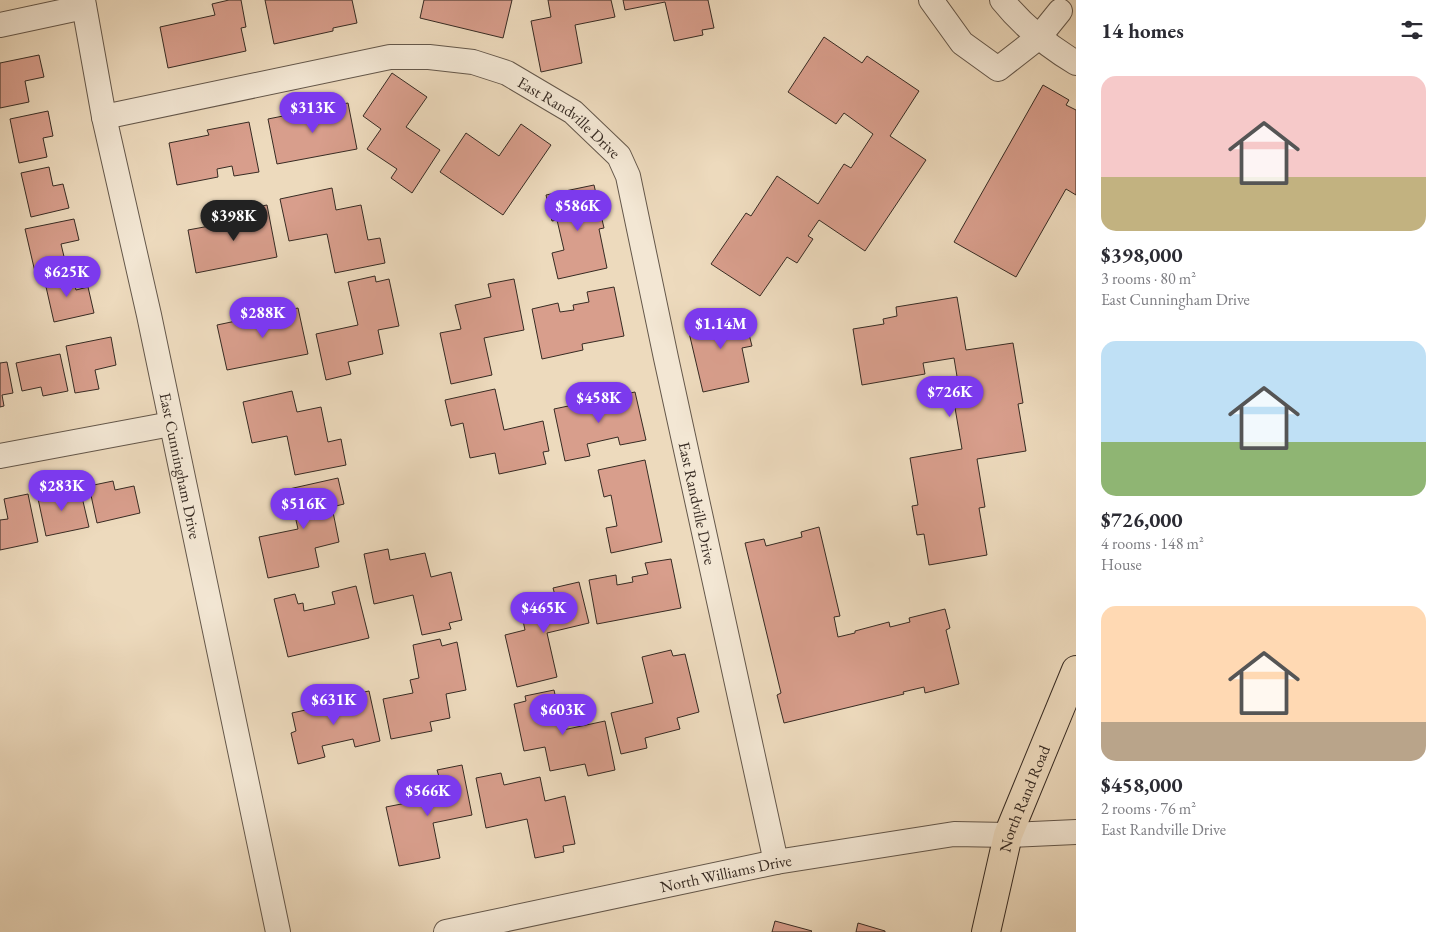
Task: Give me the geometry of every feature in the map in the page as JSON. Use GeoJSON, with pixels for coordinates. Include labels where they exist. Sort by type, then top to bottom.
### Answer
{"type":"FeatureCollection","features":[{"type":"Feature","properties":{"kind":"main road","name":"North Rand Road"},"geometry":{"type":"LineString","coordinates":[[986,932],[1008,835],[1076,670]]}},
{"type":"Feature","properties":{"kind":"street"},"geometry":{"type":"LineString","coordinates":[[931,0],[962,43],[998,68],[1039,37],[1062,11]]}},
{"type":"Feature","properties":{"kind":"street"},"geometry":{"type":"LineString","coordinates":[[1002,0],[1014,16],[1056,51],[1076,63]]}},
{"type":"Feature","properties":{"kind":"street"},"geometry":{"type":"LineString","coordinates":[[0,26],[83,4]]}},
{"type":"Feature","properties":{"kind":"street","name":"East Cunningham Drive"},"geometry":{"type":"LineString","coordinates":[[83,4],[104,117],[149,315],[278,932]]}},
{"type":"Feature","properties":{"kind":"street","name":"East Randville Drive"},"geometry":{"type":"LineString","coordinates":[[104,117],[390,57],[429,56],[473,62],[507,73],[572,112],[619,156],[628,176],[776,862]]}},
{"type":"Feature","properties":{"kind":"street"},"geometry":{"type":"LineString","coordinates":[[0,456],[171,424]]}},
{"type":"Feature","properties":{"kind":"street","name":"North Williams Drive"},"geometry":{"type":"LineString","coordinates":[[446,932],[776,862],[954,834],[1008,835],[1076,832]]}},
{"type":"Feature","properties":{"kind":"building"},"geometry":{"type":"Polygon","coordinates":[[[229,0],[241,0],[246,27],[241,28],[246,51],[168,68],[160,27],[215,15],[212,4],[229,0]]]}},
{"type":"Feature","properties":{"kind":"building"},"geometry":{"type":"Polygon","coordinates":[[[265,0],[352,0],[357,23],[333,28],[333,31],[274,44],[265,0]]]}},
{"type":"Feature","properties":{"kind":"building"},"geometry":{"type":"Polygon","coordinates":[[[424,0],[512,0],[503,38],[420,18],[424,0]]]}},
{"type":"Feature","properties":{"kind":"building"},"geometry":{"type":"Polygon","coordinates":[[[548,0],[611,0],[615,17],[575,25],[582,63],[541,72],[531,21],[551,17],[548,0]]]}},
{"type":"Feature","properties":{"kind":"building"},"geometry":{"type":"Polygon","coordinates":[[[623,0],[708,0],[714,28],[702,30],[703,35],[674,41],[665,2],[625,10],[623,0]]]}},
{"type":"Feature","properties":{"kind":"building"},"geometry":{"type":"Polygon","coordinates":[[[824,37],[862,63],[867,56],[919,91],[890,136],[926,160],[865,251],[819,220],[808,236],[813,239],[797,263],[787,257],[760,296],[711,264],[746,213],[751,216],[777,176],[818,204],[844,164],[851,168],[873,134],[844,113],[836,124],[788,92],[824,37]]]}},
{"type":"Feature","properties":{"kind":"building"},"geometry":{"type":"Polygon","coordinates":[[[39,55],[44,77],[25,81],[29,102],[0,108],[0,63],[39,55]]]}},
{"type":"Feature","properties":{"kind":"building"},"geometry":{"type":"Polygon","coordinates":[[[392,73],[427,97],[406,127],[440,150],[412,193],[391,178],[397,169],[367,149],[381,129],[363,116],[392,73]]]}},
{"type":"Feature","properties":{"kind":"building"},"geometry":{"type":"Polygon","coordinates":[[[1043,85],[1069,100],[1066,105],[1076,110],[1076,195],[1066,189],[1016,277],[954,242],[1043,85]]]}},
{"type":"Feature","properties":{"kind":"building"},"geometry":{"type":"Polygon","coordinates":[[[348,103],[357,149],[277,164],[268,119],[348,103]]]}},
{"type":"Feature","properties":{"kind":"building"},"geometry":{"type":"Polygon","coordinates":[[[48,111],[53,136],[43,138],[47,157],[19,163],[10,119],[48,111]]]}},
{"type":"Feature","properties":{"kind":"building"},"geometry":{"type":"Polygon","coordinates":[[[249,122],[259,172],[234,176],[232,166],[217,169],[218,177],[177,185],[169,143],[209,135],[207,130],[249,122]]]}},
{"type":"Feature","properties":{"kind":"building"},"geometry":{"type":"Polygon","coordinates":[[[521,124],[551,145],[503,215],[440,172],[466,133],[499,156],[521,124]]]}},
{"type":"Feature","properties":{"kind":"building"},"geometry":{"type":"Polygon","coordinates":[[[49,167],[53,186],[63,184],[69,208],[31,217],[21,173],[49,167]]]}},
{"type":"Feature","properties":{"kind":"building"},"geometry":{"type":"Polygon","coordinates":[[[594,185],[604,228],[599,229],[607,268],[558,279],[552,253],[564,250],[557,220],[552,221],[546,195],[594,185]]]}},
{"type":"Feature","properties":{"kind":"building"},"geometry":{"type":"Polygon","coordinates":[[[332,188],[336,210],[361,205],[368,240],[380,238],[385,263],[335,273],[327,234],[289,241],[280,199],[332,188]]]}},
{"type":"Feature","properties":{"kind":"building"},"geometry":{"type":"Polygon","coordinates":[[[267,205],[277,257],[196,273],[188,230],[242,220],[241,210],[267,205]]]}},
{"type":"Feature","properties":{"kind":"building"},"geometry":{"type":"Polygon","coordinates":[[[74,219],[79,240],[61,244],[66,265],[35,272],[25,229],[74,219]]]}},
{"type":"Feature","properties":{"kind":"building"},"geometry":{"type":"Polygon","coordinates":[[[71,271],[76,290],[88,287],[94,313],[54,322],[44,278],[71,271]]]}},
{"type":"Feature","properties":{"kind":"building"},"geometry":{"type":"Polygon","coordinates":[[[375,276],[376,282],[389,279],[399,326],[378,330],[383,354],[348,362],[351,374],[326,380],[316,334],[358,325],[348,282],[375,276]]]}},
{"type":"Feature","properties":{"kind":"building"},"geometry":{"type":"Polygon","coordinates":[[[514,279],[524,330],[484,338],[492,375],[451,384],[440,333],[461,329],[455,305],[491,297],[488,284],[514,279]]]}},
{"type":"Feature","properties":{"kind":"building"},"geometry":{"type":"Polygon","coordinates":[[[614,287],[624,336],[582,344],[583,350],[542,359],[532,309],[558,303],[560,312],[574,310],[573,305],[589,302],[587,292],[614,287]]]}},
{"type":"Feature","properties":{"kind":"building"},"geometry":{"type":"Polygon","coordinates":[[[957,297],[966,350],[1013,343],[1023,403],[1018,404],[1026,451],[977,459],[985,507],[979,508],[987,555],[929,565],[924,534],[917,535],[912,506],[918,505],[910,458],[962,449],[954,402],[961,401],[954,358],[923,363],[925,374],[862,385],[853,329],[884,324],[883,319],[897,316],[896,307],[957,297]]]}},
{"type":"Feature","properties":{"kind":"building"},"geometry":{"type":"Polygon","coordinates":[[[298,308],[308,354],[227,370],[217,325],[298,308]]]}},
{"type":"Feature","properties":{"kind":"building"},"geometry":{"type":"Polygon","coordinates":[[[743,311],[752,346],[742,348],[749,382],[703,392],[687,324],[743,311]]]}},
{"type":"Feature","properties":{"kind":"building"},"geometry":{"type":"Polygon","coordinates":[[[111,337],[116,365],[95,370],[99,389],[75,393],[66,346],[111,337]]]}},
{"type":"Feature","properties":{"kind":"building"},"geometry":{"type":"Polygon","coordinates":[[[60,354],[68,391],[43,396],[41,387],[22,391],[16,363],[60,354]]]}},
{"type":"Feature","properties":{"kind":"building"},"geometry":{"type":"Polygon","coordinates":[[[7,362],[13,393],[2,395],[4,406],[0,407],[0,363],[7,362]]]}},
{"type":"Feature","properties":{"kind":"building"},"geometry":{"type":"Polygon","coordinates":[[[495,389],[504,430],[543,421],[549,451],[543,452],[546,464],[499,474],[495,453],[470,458],[463,423],[451,426],[445,400],[495,389]]]}},
{"type":"Feature","properties":{"kind":"building"},"geometry":{"type":"Polygon","coordinates":[[[292,391],[297,412],[321,407],[328,442],[341,439],[346,465],[295,475],[287,436],[252,443],[243,402],[292,391]]]}},
{"type":"Feature","properties":{"kind":"building"},"geometry":{"type":"Polygon","coordinates":[[[635,392],[646,440],[620,445],[618,437],[587,444],[590,456],[565,461],[554,409],[635,392]]]}},
{"type":"Feature","properties":{"kind":"building"},"geometry":{"type":"Polygon","coordinates":[[[645,460],[662,542],[611,553],[606,528],[617,526],[611,495],[604,497],[598,470],[645,460]]]}},
{"type":"Feature","properties":{"kind":"building"},"geometry":{"type":"Polygon","coordinates":[[[338,478],[344,504],[332,507],[339,542],[315,548],[319,567],[268,578],[259,537],[298,529],[289,489],[338,478]]]}},
{"type":"Feature","properties":{"kind":"building"},"geometry":{"type":"Polygon","coordinates":[[[113,481],[115,490],[134,486],[140,513],[97,523],[89,486],[113,481]]]}},
{"type":"Feature","properties":{"kind":"building"},"geometry":{"type":"Polygon","coordinates":[[[69,487],[72,499],[82,497],[89,527],[46,536],[37,494],[69,487]]]}},
{"type":"Feature","properties":{"kind":"building"},"geometry":{"type":"Polygon","coordinates":[[[28,494],[38,542],[0,550],[0,520],[8,519],[4,499],[28,494]]]}},
{"type":"Feature","properties":{"kind":"building"},"geometry":{"type":"Polygon","coordinates":[[[819,527],[840,616],[834,617],[838,637],[889,622],[890,627],[910,622],[909,618],[945,609],[950,628],[946,630],[959,684],[925,693],[924,687],[903,692],[904,694],[784,723],[777,695],[781,693],[745,543],[764,539],[766,546],[802,537],[801,532],[819,527]]]}},
{"type":"Feature","properties":{"kind":"building"},"geometry":{"type":"Polygon","coordinates":[[[388,549],[390,560],[425,553],[431,577],[451,572],[462,620],[449,623],[451,629],[422,635],[413,595],[374,604],[364,554],[388,549]]]}},
{"type":"Feature","properties":{"kind":"building"},"geometry":{"type":"Polygon","coordinates":[[[671,559],[681,608],[597,624],[589,580],[616,575],[617,585],[633,582],[632,577],[648,574],[645,563],[671,559]]]}},
{"type":"Feature","properties":{"kind":"building"},"geometry":{"type":"Polygon","coordinates":[[[579,582],[589,623],[547,633],[557,677],[517,687],[505,635],[525,630],[520,607],[556,599],[553,588],[579,582]]]}},
{"type":"Feature","properties":{"kind":"building"},"geometry":{"type":"Polygon","coordinates":[[[356,586],[369,638],[288,657],[274,599],[295,594],[298,604],[303,603],[304,611],[335,604],[332,592],[356,586]]]}},
{"type":"Feature","properties":{"kind":"building"},"geometry":{"type":"Polygon","coordinates":[[[440,639],[442,646],[457,642],[466,690],[446,694],[450,718],[430,722],[432,731],[391,739],[383,699],[413,693],[410,680],[419,678],[413,645],[440,639]]]}},
{"type":"Feature","properties":{"kind":"building"},"geometry":{"type":"Polygon","coordinates":[[[671,650],[673,656],[685,654],[699,712],[677,718],[680,729],[645,738],[647,748],[621,754],[611,713],[653,703],[642,657],[671,650]]]}},
{"type":"Feature","properties":{"kind":"building"},"geometry":{"type":"Polygon","coordinates":[[[554,690],[563,730],[605,721],[615,770],[588,776],[585,764],[550,771],[545,747],[524,751],[514,704],[526,701],[525,696],[554,690]]]}},
{"type":"Feature","properties":{"kind":"building"},"geometry":{"type":"Polygon","coordinates":[[[369,691],[380,741],[355,747],[353,739],[322,746],[325,757],[298,764],[291,733],[296,731],[292,713],[328,705],[327,700],[369,691]]]}},
{"type":"Feature","properties":{"kind":"building"},"geometry":{"type":"Polygon","coordinates":[[[462,765],[472,815],[433,823],[440,858],[399,866],[386,807],[427,799],[424,784],[440,780],[437,770],[462,765]]]}},
{"type":"Feature","properties":{"kind":"building"},"geometry":{"type":"Polygon","coordinates":[[[501,773],[504,785],[540,777],[545,801],[565,796],[575,844],[563,846],[564,852],[535,858],[527,819],[486,828],[476,778],[501,773]]]}},
{"type":"Feature","properties":{"kind":"building"},"geometry":{"type":"Polygon","coordinates":[[[775,921],[812,931],[772,932],[775,921]]]}},
{"type":"Feature","properties":{"kind":"building"},"geometry":{"type":"Polygon","coordinates":[[[858,923],[885,931],[885,932],[856,932],[858,923]]]}}]}
